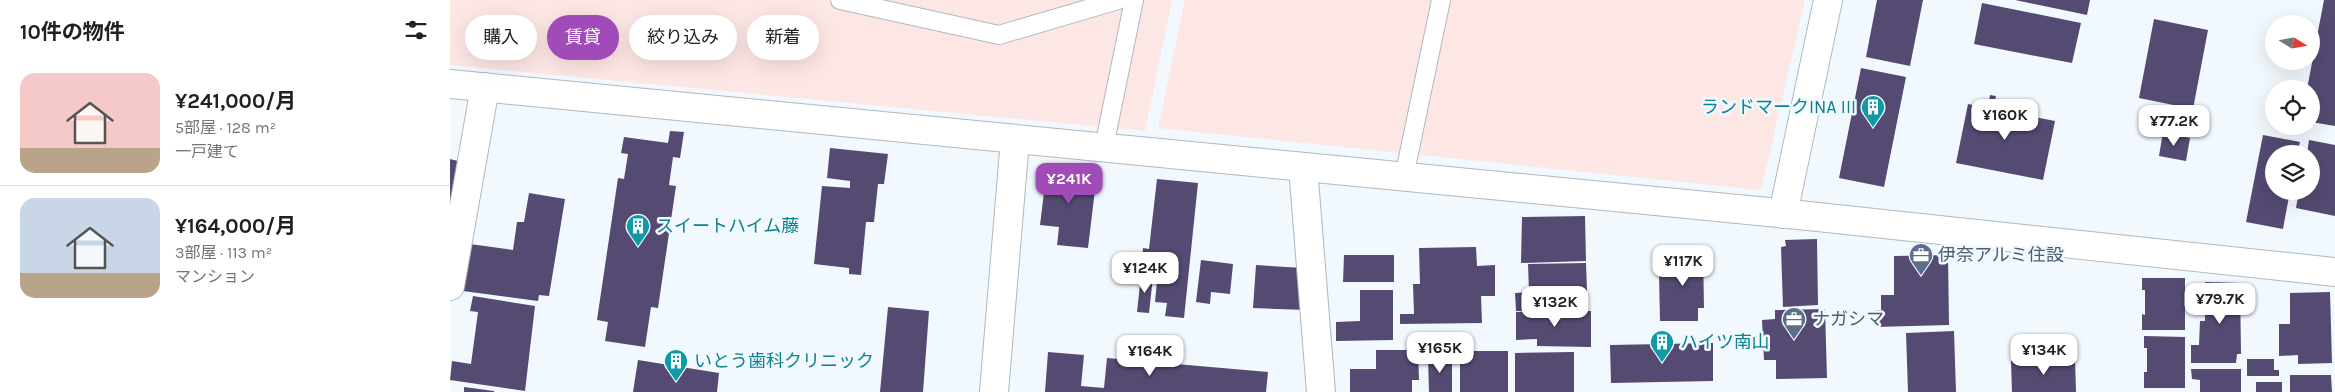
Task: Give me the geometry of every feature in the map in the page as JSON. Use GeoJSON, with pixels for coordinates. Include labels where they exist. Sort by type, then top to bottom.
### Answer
{"type":"FeatureCollection","features":[{"type":"Feature","properties":{"kind":"street"},"geometry":{"type":"LineString","coordinates":[[1783,214],[1828,0]]}},
{"type":"Feature","properties":{"kind":"street"},"geometry":{"type":"LineString","coordinates":[[450,84],[1783,214],[2335,272]]}},
{"type":"Feature","properties":{"kind":"street"},"geometry":{"type":"LineString","coordinates":[[450,286],[485,87]]}},
{"type":"Feature","properties":{"kind":"street"},"geometry":{"type":"LineString","coordinates":[[994,392],[1015,139]]}},
{"type":"Feature","properties":{"kind":"street"},"geometry":{"type":"LineString","coordinates":[[1303,167],[1321,392]]}},
{"type":"Feature","properties":{"kind":"lane"},"geometry":{"type":"LineString","coordinates":[[840,0],[999,35],[1118,0]]}},
{"type":"Feature","properties":{"kind":"lane"},"geometry":{"type":"LineString","coordinates":[[1104,147],[1134,0]]}},
{"type":"Feature","properties":{"kind":"lane"},"geometry":{"type":"LineString","coordinates":[[1404,177],[1441,0]]}},
{"type":"Feature","properties":{"kind":"shaded area"},"geometry":{"type":"Polygon","coordinates":[[[450,0],[1172,0],[1145,131],[450,65],[450,0]]]}},
{"type":"Feature","properties":{"kind":"shaded area"},"geometry":{"type":"Polygon","coordinates":[[[1185,0],[1805,0],[1761,190],[1158,128],[1185,0]]]}},
{"type":"Feature","properties":{"kind":"building"},"geometry":{"type":"Polygon","coordinates":[[[1877,0],[1923,0],[1910,66],[1866,57],[1877,0]]]}},
{"type":"Feature","properties":{"kind":"building"},"geometry":{"type":"Polygon","coordinates":[[[2015,0],[2090,0],[2087,15],[2015,0]]]}},
{"type":"Feature","properties":{"kind":"building"},"geometry":{"type":"Polygon","coordinates":[[[2324,0],[2335,0],[2335,126],[2320,124],[2320,80],[2309,80],[2311,70],[2320,70],[2320,21],[2324,0]]]}},
{"type":"Feature","properties":{"kind":"building"},"geometry":{"type":"Polygon","coordinates":[[[1982,3],[2081,23],[2072,63],[1974,44],[1982,3]]]}},
{"type":"Feature","properties":{"kind":"building"},"geometry":{"type":"Polygon","coordinates":[[[2154,19],[2208,30],[2193,109],[2139,98],[2154,19]]]}},
{"type":"Feature","properties":{"kind":"building","name":"ランドマークINA III"},"geometry":{"type":"Polygon","coordinates":[[[1861,68],[1906,77],[1884,187],[1839,178],[1861,68]]]}},
{"type":"Feature","properties":{"kind":"building"},"geometry":{"type":"Polygon","coordinates":[[[1990,95],[1996,96],[1993,109],[2055,121],[2043,180],[1956,163],[1968,104],[1988,108],[1990,95]]]}},
{"type":"Feature","properties":{"kind":"building","name":"スイートハイム藤"},"geometry":{"type":"Polygon","coordinates":[[[670,131],[684,132],[680,158],[673,157],[669,185],[676,186],[658,308],[651,307],[645,347],[605,341],[608,322],[597,320],[618,178],[624,179],[628,154],[621,153],[624,137],[668,143],[670,131]]]}},
{"type":"Feature","properties":{"kind":"building"},"geometry":{"type":"Polygon","coordinates":[[[2163,132],[2190,138],[2186,161],[2159,156],[2163,132]]]}},
{"type":"Feature","properties":{"kind":"building"},"geometry":{"type":"Polygon","coordinates":[[[2263,135],[2300,142],[2299,145],[2265,145],[2265,200],[2288,200],[2283,229],[2246,222],[2263,135]]]}},
{"type":"Feature","properties":{"kind":"building"},"geometry":{"type":"Polygon","coordinates":[[[2309,140],[2335,145],[2335,216],[2296,208],[2297,200],[2320,200],[2320,145],[2308,145],[2309,140]]]}},
{"type":"Feature","properties":{"kind":"building"},"geometry":{"type":"Polygon","coordinates":[[[830,148],[888,154],[884,184],[878,184],[874,222],[866,222],[861,275],[849,274],[849,268],[814,264],[822,186],[850,188],[850,181],[827,178],[830,148]]]}},
{"type":"Feature","properties":{"kind":"building"},"geometry":{"type":"Polygon","coordinates":[[[450,159],[458,161],[451,201],[450,201],[450,159]]]}},
{"type":"Feature","properties":{"kind":"building"},"geometry":{"type":"Polygon","coordinates":[[[1047,168],[1097,173],[1088,248],[1057,245],[1059,227],[1040,225],[1047,168]]]}},
{"type":"Feature","properties":{"kind":"building"},"geometry":{"type":"Polygon","coordinates":[[[1157,179],[1198,183],[1184,318],[1165,316],[1167,303],[1155,302],[1158,271],[1141,269],[1143,248],[1149,249],[1157,179]]]}},
{"type":"Feature","properties":{"kind":"building"},"geometry":{"type":"Polygon","coordinates":[[[529,193],[565,199],[549,296],[539,295],[538,301],[463,291],[470,244],[513,250],[517,222],[524,222],[529,193]]]}},
{"type":"Feature","properties":{"kind":"building"},"geometry":{"type":"Polygon","coordinates":[[[1585,216],[1586,261],[1521,263],[1522,217],[1585,216]]]}},
{"type":"Feature","properties":{"kind":"building"},"geometry":{"type":"Polygon","coordinates":[[[1817,239],[1818,305],[1783,307],[1781,247],[1786,246],[1785,240],[1817,239]]]}},
{"type":"Feature","properties":{"kind":"building"},"geometry":{"type":"Polygon","coordinates":[[[1476,247],[1477,266],[1495,265],[1495,296],[1481,296],[1482,323],[1400,324],[1400,314],[1414,314],[1413,284],[1420,284],[1419,248],[1476,247]]]}},
{"type":"Feature","properties":{"kind":"building"},"geometry":{"type":"Polygon","coordinates":[[[1673,248],[1703,248],[1704,308],[1698,308],[1698,321],[1660,321],[1659,273],[1673,272],[1673,248]]]}},
{"type":"Feature","properties":{"kind":"building"},"geometry":{"type":"Polygon","coordinates":[[[1344,255],[1394,255],[1394,282],[1343,282],[1344,255]]]}},
{"type":"Feature","properties":{"kind":"building","name":"伊奈アルミ住設"},"geometry":{"type":"Polygon","coordinates":[[[1948,255],[1949,325],[1875,327],[1875,310],[1881,310],[1881,295],[1894,295],[1894,256],[1948,255]]]}},
{"type":"Feature","properties":{"kind":"building"},"geometry":{"type":"Polygon","coordinates":[[[1201,260],[1233,264],[1230,294],[1211,292],[1210,304],[1196,302],[1201,260]]]}},
{"type":"Feature","properties":{"kind":"building"},"geometry":{"type":"Polygon","coordinates":[[[1586,263],[1587,291],[1581,291],[1581,310],[1516,311],[1515,293],[1529,292],[1528,264],[1586,263]]]}},
{"type":"Feature","properties":{"kind":"building"},"geometry":{"type":"Polygon","coordinates":[[[1256,265],[1303,268],[1307,310],[1253,308],[1256,265]]]}},
{"type":"Feature","properties":{"kind":"building"},"geometry":{"type":"Polygon","coordinates":[[[1141,275],[1153,277],[1149,313],[1137,312],[1141,275]]]}},
{"type":"Feature","properties":{"kind":"building"},"geometry":{"type":"Polygon","coordinates":[[[2142,278],[2185,278],[2185,330],[2142,330],[2142,314],[2145,315],[2145,290],[2142,290],[2142,278]]]}},
{"type":"Feature","properties":{"kind":"building"},"geometry":{"type":"Polygon","coordinates":[[[2205,282],[2240,283],[2241,354],[2237,354],[2236,363],[2191,363],[2191,345],[2199,345],[2200,321],[2205,321],[2205,282]]]}},
{"type":"Feature","properties":{"kind":"building"},"geometry":{"type":"Polygon","coordinates":[[[1360,290],[1393,290],[1393,340],[1336,341],[1336,322],[1360,321],[1360,290]]]}},
{"type":"Feature","properties":{"kind":"building"},"geometry":{"type":"Polygon","coordinates":[[[2330,292],[2332,363],[2298,364],[2298,355],[2279,356],[2279,324],[2290,324],[2290,293],[2330,292]]]}},
{"type":"Feature","properties":{"kind":"building"},"geometry":{"type":"Polygon","coordinates":[[[473,296],[535,306],[525,391],[450,380],[452,361],[471,364],[478,312],[470,311],[473,296]]]}},
{"type":"Feature","properties":{"kind":"building"},"geometry":{"type":"Polygon","coordinates":[[[888,307],[929,311],[923,392],[880,392],[888,307]]]}},
{"type":"Feature","properties":{"kind":"building","name":"ナガシマ"},"geometry":{"type":"Polygon","coordinates":[[[1825,309],[1827,378],[1776,379],[1776,360],[1764,360],[1762,320],[1775,319],[1775,310],[1825,309]]]}},
{"type":"Feature","properties":{"kind":"building"},"geometry":{"type":"Polygon","coordinates":[[[1591,311],[1591,347],[1537,346],[1537,339],[1516,340],[1516,312],[1591,311]]]}},
{"type":"Feature","properties":{"kind":"building"},"geometry":{"type":"Polygon","coordinates":[[[1954,331],[1956,392],[1908,392],[1906,333],[1954,331]]]}},
{"type":"Feature","properties":{"kind":"building"},"geometry":{"type":"Polygon","coordinates":[[[2144,336],[2185,337],[2185,388],[2144,388],[2144,372],[2147,372],[2147,348],[2144,348],[2144,336]]]}},
{"type":"Feature","properties":{"kind":"building","name":"ハイツ南山"},"geometry":{"type":"Polygon","coordinates":[[[1713,343],[1713,381],[1611,383],[1610,345],[1713,343]]]}},
{"type":"Feature","properties":{"kind":"building"},"geometry":{"type":"Polygon","coordinates":[[[1376,350],[1418,350],[1419,380],[1412,380],[1412,392],[1350,392],[1350,369],[1376,369],[1376,350]]]}},
{"type":"Feature","properties":{"kind":"building"},"geometry":{"type":"Polygon","coordinates":[[[1460,351],[1508,351],[1508,392],[1460,392],[1460,351]]]}},
{"type":"Feature","properties":{"kind":"building"},"geometry":{"type":"Polygon","coordinates":[[[1048,352],[1084,355],[1081,386],[1104,388],[1107,358],[1268,372],[1266,392],[1045,392],[1048,352]]]}},
{"type":"Feature","properties":{"kind":"building"},"geometry":{"type":"Polygon","coordinates":[[[1574,352],[1574,392],[1515,392],[1515,353],[1574,352]]]}},
{"type":"Feature","properties":{"kind":"building"},"geometry":{"type":"Polygon","coordinates":[[[1428,357],[1452,357],[1452,392],[1429,392],[1428,357]]]}},
{"type":"Feature","properties":{"kind":"building"},"geometry":{"type":"Polygon","coordinates":[[[2075,359],[2076,392],[2012,392],[2011,361],[2075,359]]]}},
{"type":"Feature","properties":{"kind":"building"},"geometry":{"type":"Polygon","coordinates":[[[2247,359],[2274,359],[2274,370],[2279,370],[2279,376],[2247,376],[2247,359]]]}},
{"type":"Feature","properties":{"kind":"building","name":"いとう歯科クリニック"},"geometry":{"type":"Polygon","coordinates":[[[638,360],[719,373],[717,392],[633,392],[638,360]]]}},
{"type":"Feature","properties":{"kind":"building"},"geometry":{"type":"Polygon","coordinates":[[[2191,369],[2241,369],[2241,392],[2200,392],[2200,380],[2192,379],[2191,369]]]}},
{"type":"Feature","properties":{"kind":"building"},"geometry":{"type":"Polygon","coordinates":[[[2290,375],[2331,375],[2332,392],[2290,392],[2290,375]]]}},
{"type":"Feature","properties":{"kind":"building"},"geometry":{"type":"Polygon","coordinates":[[[2256,382],[2282,382],[2282,392],[2256,392],[2256,382]]]}},
{"type":"Feature","properties":{"kind":"building"},"geometry":{"type":"Polygon","coordinates":[[[464,387],[494,391],[494,392],[464,392],[464,387]]]}},
{"type":"Feature","properties":{"kind":"place","name":"ランドマークINA III"},"geometry":{"type":"Point","coordinates":[1873,128]}},
{"type":"Feature","properties":{"kind":"place","name":"スイートハイム藤"},"geometry":{"type":"Point","coordinates":[638,247]}},
{"type":"Feature","properties":{"kind":"place","name":"伊奈アルミ住設"},"geometry":{"type":"Point","coordinates":[1921,276]}},
{"type":"Feature","properties":{"kind":"place","name":"ナガシマ"},"geometry":{"type":"Point","coordinates":[1794,340]}},
{"type":"Feature","properties":{"kind":"place","name":"ハイツ南山"},"geometry":{"type":"Point","coordinates":[1662,363]}},
{"type":"Feature","properties":{"kind":"place","name":"いとう歯科クリニック"},"geometry":{"type":"Point","coordinates":[676,382]}}]}
